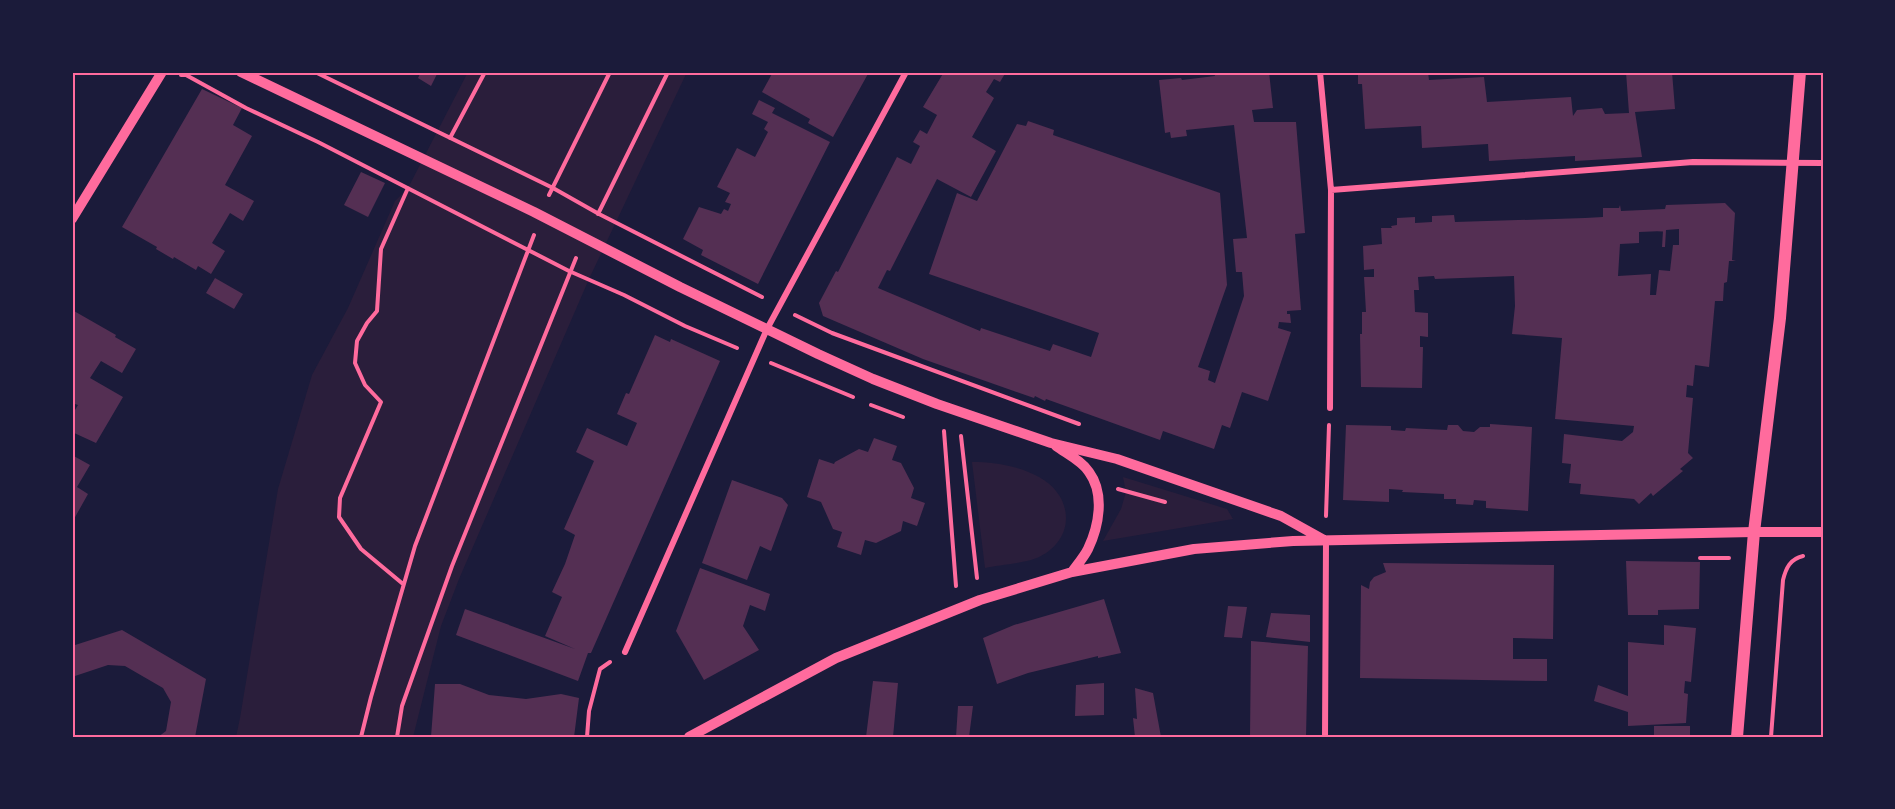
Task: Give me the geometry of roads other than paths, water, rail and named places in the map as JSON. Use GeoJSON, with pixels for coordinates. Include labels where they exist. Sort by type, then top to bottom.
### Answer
{"type":"FeatureCollection","features":[{"type":"Feature","properties":{"kind":"main road"},"geometry":{"type":"LineString","coordinates":[[1737,737],[1754,532],[1780,318],[1800,72]]}},
{"type":"Feature","properties":{"kind":"street"},"geometry":{"type":"LineString","coordinates":[[241,72],[540,216],[767,329],[884,383],[937,404],[1051,443],[1117,459],[1281,516],[1326,541]]}},
{"type":"Feature","properties":{"kind":"street"},"geometry":{"type":"LineString","coordinates":[[626,652],[767,329],[906,72]]}},
{"type":"Feature","properties":{"kind":"street"},"geometry":{"type":"LineString","coordinates":[[1320,72],[1331,189],[1330,408]]}},
{"type":"Feature","properties":{"kind":"street"},"geometry":{"type":"LineString","coordinates":[[72,219],[161,73]]}},
{"type":"Feature","properties":{"kind":"street"},"geometry":{"type":"LineString","coordinates":[[1331,189],[1693,162],[1823,163]]}},
{"type":"Feature","properties":{"kind":"street"},"geometry":{"type":"LineString","coordinates":[[1051,443],[1082,464],[1089,472],[1095,482],[1100,509],[1088,549],[1072,572]]}},
{"type":"Feature","properties":{"kind":"street"},"geometry":{"type":"LineString","coordinates":[[689,737],[836,658],[980,600],[1072,572],[1194,549],[1293,541],[1823,532]]}},
{"type":"Feature","properties":{"kind":"street"},"geometry":{"type":"LineString","coordinates":[[1324,737],[1326,541]]}}]}
